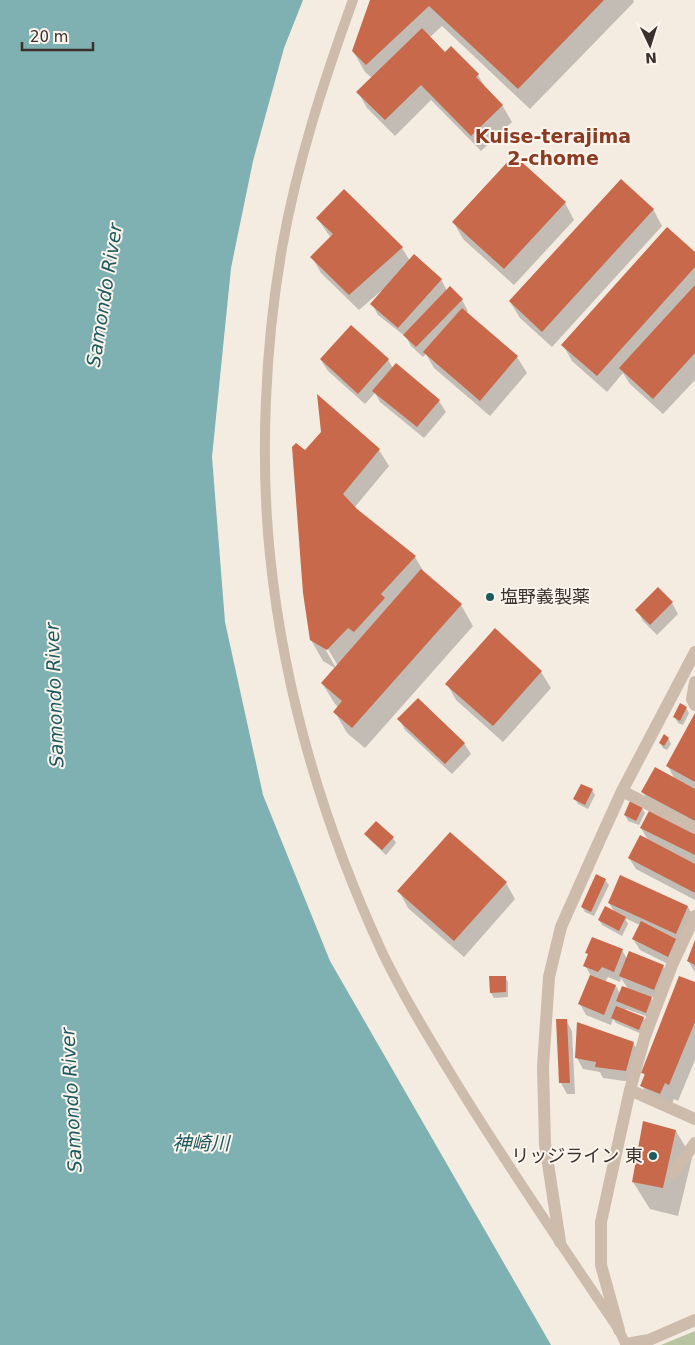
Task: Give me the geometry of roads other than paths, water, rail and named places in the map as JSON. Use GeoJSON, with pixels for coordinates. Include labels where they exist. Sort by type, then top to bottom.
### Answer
{"type":"FeatureCollection","features":[{"type":"Feature","properties":{"kind":"street"},"geometry":{"type":"LineString","coordinates":[[560,1242],[545,1144],[543,1067],[549,977],[561,927],[622,791],[694,658]]}},
{"type":"Feature","properties":{"kind":"street"},"geometry":{"type":"LineString","coordinates":[[695,682],[692,699],[695,704]]}},
{"type":"Feature","properties":{"kind":"street"},"geometry":{"type":"LineString","coordinates":[[622,791],[695,828]]}},
{"type":"Feature","properties":{"kind":"street"},"geometry":{"type":"LineString","coordinates":[[619,1330],[601,1265],[601,1222],[630,1090],[645,1036],[672,965],[695,916]]}},
{"type":"Feature","properties":{"kind":"street"},"geometry":{"type":"LineString","coordinates":[[630,1090],[695,1119]]}},
{"type":"Feature","properties":{"kind":"street"},"geometry":{"type":"LineString","coordinates":[[673,1172],[695,1143]]}},
{"type":"Feature","properties":{"kind":"street"},"geometry":{"type":"LineString","coordinates":[[626,1344],[649,1340],[695,1320]]}},
{"type":"Feature","properties":{"kind":"lane"},"geometry":{"type":"LineString","coordinates":[[353,0],[331,60],[312,123],[283,244],[275,295],[266,412],[266,480],[270,553],[288,672],[313,772],[357,894],[385,956],[430,1040],[480,1121],[619,1330],[626,1344]]}},
{"type":"Feature","properties":{"kind":"water"},"geometry":{"type":"Polygon","coordinates":[[[0,0],[303,0],[284,48],[253,161],[231,268],[212,457],[225,622],[263,795],[330,961],[551,1345],[0,1345],[0,0]]]}},
{"type":"Feature","properties":{"kind":"place","name":"塩野義製薬"},"geometry":{"type":"Point","coordinates":[490,597]}},
{"type":"Feature","properties":{"kind":"place","name":"リッジライン 東"},"geometry":{"type":"Point","coordinates":[653,1156]}},
{"type":"Feature","properties":{"kind":"district","name":"Kuise-terajima 2-chome"},"geometry":{"type":"Point","coordinates":[553,147]}},
{"type":"Feature","properties":{"kind":"water label","name":"Samondo River"},"geometry":{"type":"Point","coordinates":[104,295]}},
{"type":"Feature","properties":{"kind":"water label","name":"Samondo River"},"geometry":{"type":"Point","coordinates":[54,695]}},
{"type":"Feature","properties":{"kind":"water label","name":"Samondo River"},"geometry":{"type":"Point","coordinates":[71,1100]}},
{"type":"Feature","properties":{"kind":"water label","name":"神崎川"},"geometry":{"type":"Point","coordinates":[201,1143]}}]}
